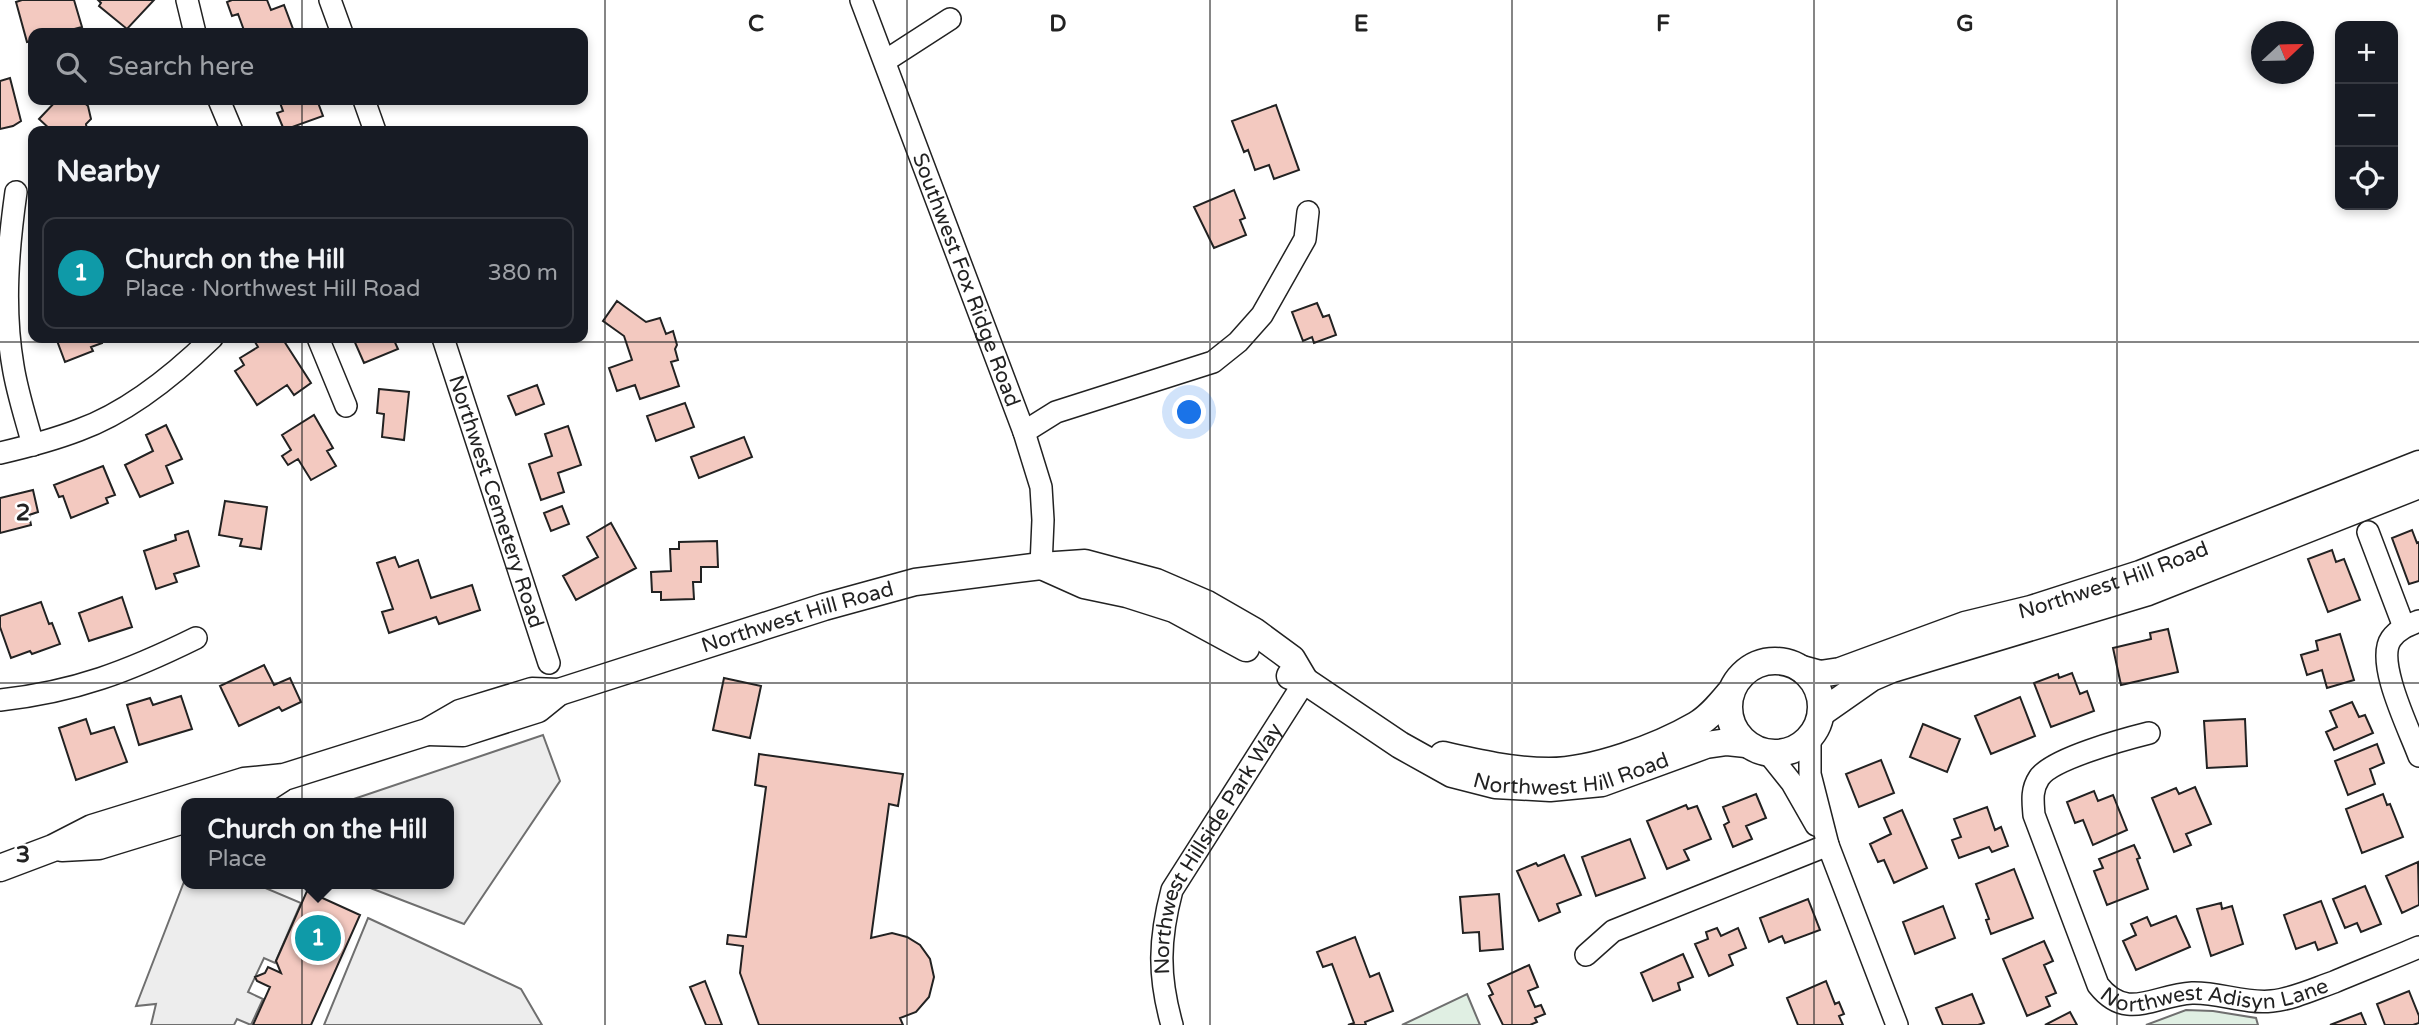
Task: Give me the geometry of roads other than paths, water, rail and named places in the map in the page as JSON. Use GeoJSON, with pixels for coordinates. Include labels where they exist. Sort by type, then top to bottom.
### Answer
{"type":"FeatureCollection","features":[{"type":"Feature","properties":{"kind":"main road","name":"Northwest Hill Road"},"geometry":{"type":"LineString","coordinates":[[1802,669],[1820,674],[1840,671],[1965,625],[2092,590],[2140,574],[2419,464]]}},
{"type":"Feature","properties":{"kind":"main road","name":"Northwest Hill Road"},"geometry":{"type":"LineString","coordinates":[[1821,713],[1871,678],[1892,669],[2148,592],[2419,485]]}},
{"type":"Feature","properties":{"kind":"main road","name":"Northwest Hill Road"},"geometry":{"type":"LineString","coordinates":[[187,798],[244,781],[284,777],[427,732],[463,733],[538,709],[559,692],[824,607],[915,582],[1041,566],[1084,586],[1127,594],[1174,609],[1224,634],[1282,674],[1305,681],[1400,745],[1452,774],[1495,785],[1550,788],[1602,783],[1706,745],[1727,742],[1757,749]]}},
{"type":"Feature","properties":{"kind":"main road"},"geometry":{"type":"LineString","coordinates":[[1775,661],[1802,669],[1817,688],[1821,713],[1810,738],[1791,751],[1757,749],[1736,734],[1728,706],[1731,691],[1748,669],[1775,661]]}},
{"type":"Feature","properties":{"kind":"main road","name":"Northwest Hill Road"},"geometry":{"type":"LineString","coordinates":[[1400,745],[1527,770],[1553,771],[1584,766],[1647,747],[1698,724],[1731,691]]}},
{"type":"Feature","properties":{"kind":"main road","name":"Northwest Hill Road"},"geometry":{"type":"LineString","coordinates":[[252,798],[284,777]]}},
{"type":"Feature","properties":{"kind":"main road","name":"Northwest Hill Road"},"geometry":{"type":"LineString","coordinates":[[0,868],[53,848],[92,828],[181,800]]}},
{"type":"Feature","properties":{"kind":"main road","name":"Northwest Hill Road"},"geometry":{"type":"LineString","coordinates":[[53,848],[99,846],[181,821]]}},
{"type":"Feature","properties":{"kind":"street"},"geometry":{"type":"LineString","coordinates":[[187,0],[194,28]]}},
{"type":"Feature","properties":{"kind":"street"},"geometry":{"type":"LineString","coordinates":[[330,0],[340,28]]}},
{"type":"Feature","properties":{"kind":"street","name":"Southwest Fox Ridge Road"},"geometry":{"type":"LineString","coordinates":[[861,0],[1024,432],[1041,487],[1041,566]]}},
{"type":"Feature","properties":{"kind":"street"},"geometry":{"type":"LineString","coordinates":[[885,61],[950,19]]}},
{"type":"Feature","properties":{"kind":"street"},"geometry":{"type":"LineString","coordinates":[[221,105],[230,126]]}},
{"type":"Feature","properties":{"kind":"street"},"geometry":{"type":"LineString","coordinates":[[366,105],[372,126]]}},
{"type":"Feature","properties":{"kind":"street"},"geometry":{"type":"LineString","coordinates":[[16,192],[9,242],[8,305],[13,365],[33,445]]}},
{"type":"Feature","properties":{"kind":"street"},"geometry":{"type":"LineString","coordinates":[[1024,432],[1056,412],[1213,362],[1238,342],[1262,315],[1305,239],[1308,212]]}},
{"type":"Feature","properties":{"kind":"street"},"geometry":{"type":"LineString","coordinates":[[0,453],[80,430],[119,411],[163,382],[206,343]]}},
{"type":"Feature","properties":{"kind":"street"},"geometry":{"type":"LineString","coordinates":[[320,343],[346,406]]}},
{"type":"Feature","properties":{"kind":"street","name":"Northwest Cemetery Road"},"geometry":{"type":"LineString","coordinates":[[445,343],[549,663]]}},
{"type":"Feature","properties":{"kind":"street"},"geometry":{"type":"LineString","coordinates":[[2368,532],[2412,624],[2390,640],[2386,659],[2389,675],[2419,756]]}},
{"type":"Feature","properties":{"kind":"street"},"geometry":{"type":"LineString","coordinates":[[0,700],[36,696],[98,681],[144,664],[196,638]]}},
{"type":"Feature","properties":{"kind":"street","name":"Northwest Hillside Park Way"},"geometry":{"type":"LineString","coordinates":[[1172,1025],[1166,1003],[1162,967],[1162,926],[1172,890],[1305,681]]}},
{"type":"Feature","properties":{"kind":"street","name":"Northwest Adisyn Lane"},"geometry":{"type":"LineString","coordinates":[[2149,733],[2115,742],[2051,767],[2039,776],[2032,791],[2034,815],[2098,985],[2108,997],[2124,1004],[2140,1005],[2171,995],[2192,993],[2217,994],[2246,1001],[2274,1001],[2305,993],[2419,947]]}},
{"type":"Feature","properties":{"kind":"street"},"geometry":{"type":"LineString","coordinates":[[1810,738],[1810,774],[1828,845],[1897,1025]]}},
{"type":"Feature","properties":{"kind":"street"},"geometry":{"type":"LineString","coordinates":[[1757,749],[1791,783],[1828,845]]}},
{"type":"Feature","properties":{"kind":"street"},"geometry":{"type":"LineString","coordinates":[[1586,956],[1613,931],[1828,845]]}},
{"type":"Feature","properties":{"kind":"place","name":"Church on the Hill"},"geometry":{"type":"Point","coordinates":[318,938]}}]}
